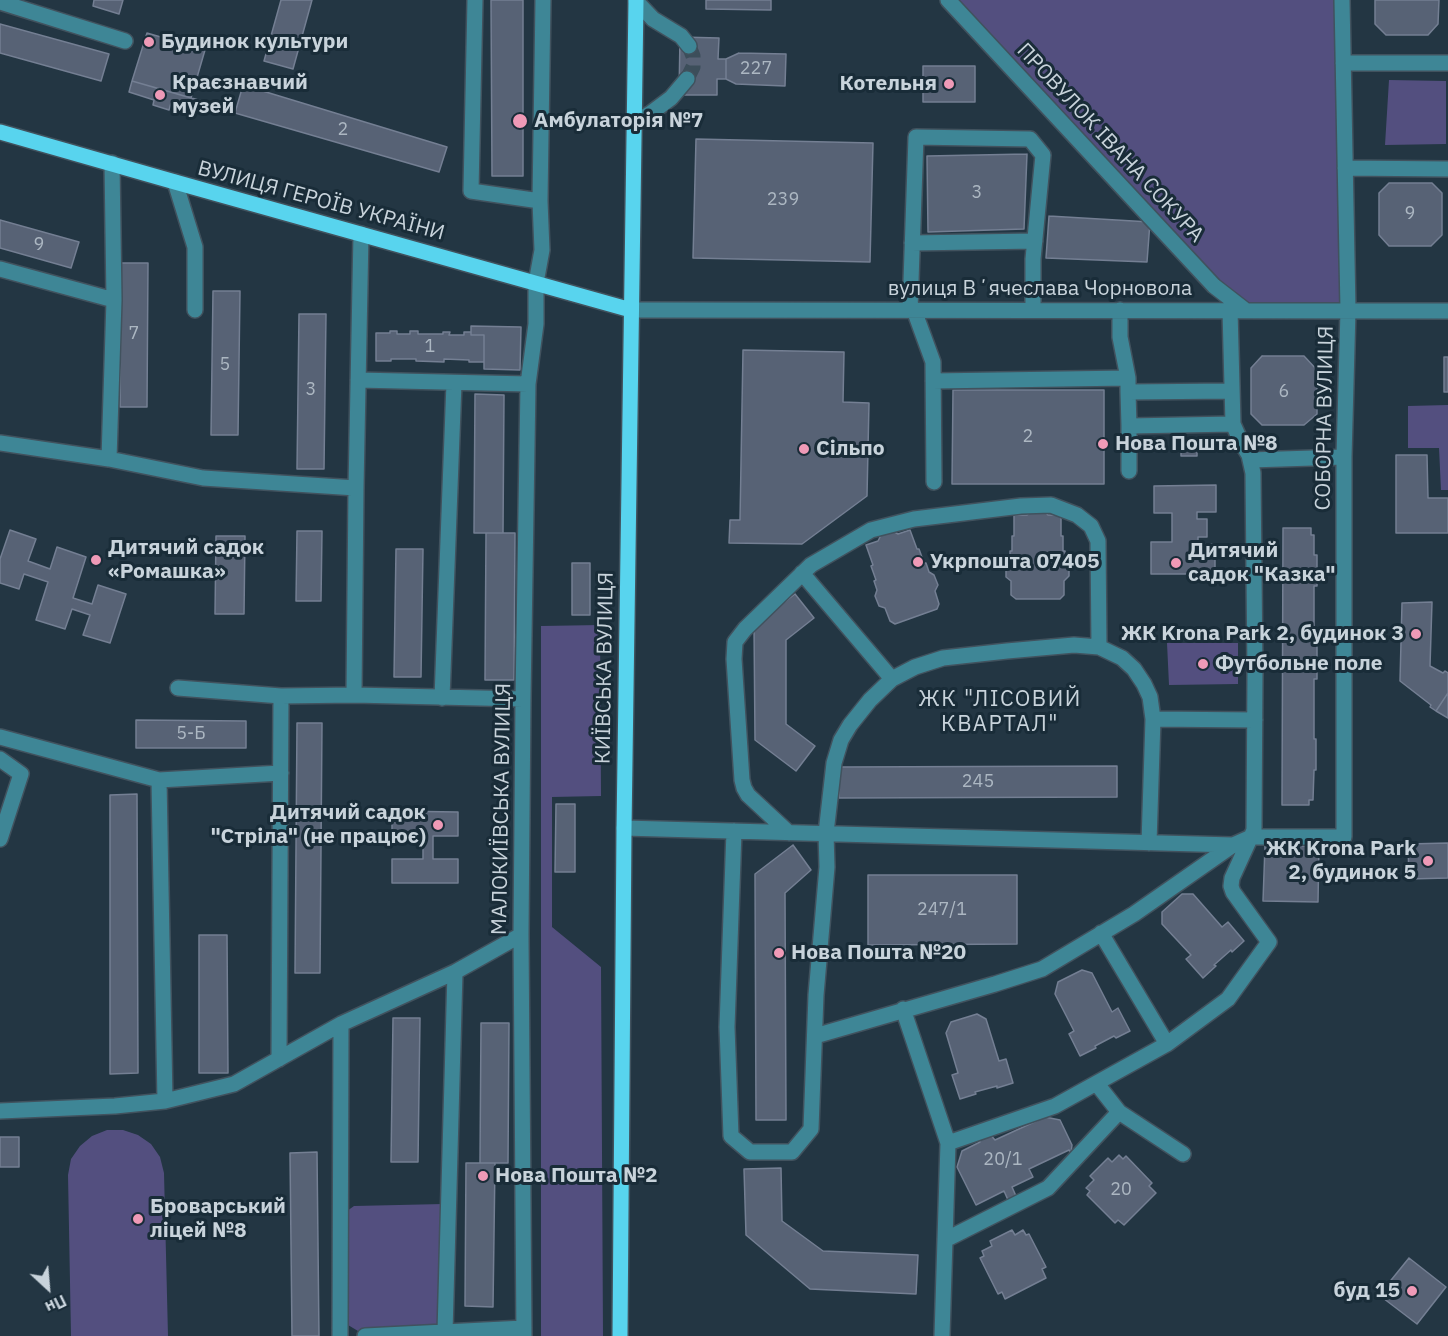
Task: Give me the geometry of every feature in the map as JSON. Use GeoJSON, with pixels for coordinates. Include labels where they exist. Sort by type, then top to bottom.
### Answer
{"type":"FeatureCollection","features":[{"type":"Feature","properties":{"kind":"main road","name":"КИЇВСЬКА ВУЛИЦЯ"},"geometry":{"type":"LineString","coordinates":[[620,1336],[624,828],[636,1]]}},
{"type":"Feature","properties":{"kind":"main road","name":"ВУЛИЦЯ ГЕРОЇВ УКРАЇНИ"},"geometry":{"type":"LineString","coordinates":[[0,132],[631,310]]}},
{"type":"Feature","properties":{"kind":"street"},"geometry":{"type":"LineString","coordinates":[[475,0],[471,191],[540,201]]}},
{"type":"Feature","properties":{"kind":"street","name":"МАЛОКИЇВСЬКА ВУЛИЦЯ"},"geometry":{"type":"LineString","coordinates":[[524,1332],[521,935],[528,384],[536,324],[536,283],[542,250],[540,201],[543,0]]}},
{"type":"Feature","properties":{"kind":"street","name":"ПРОВУЛОК ІВАНА СОКУРА"},"geometry":{"type":"LineString","coordinates":[[948,0],[1237,310]]}},
{"type":"Feature","properties":{"kind":"street","name":"СОБОРНА ВУЛИЦЯ"},"geometry":{"type":"LineString","coordinates":[[1251,837],[1344,837],[1344,457],[1348,310],[1342,0]]}},
{"type":"Feature","properties":{"kind":"street"},"geometry":{"type":"LineString","coordinates":[[636,1],[653,19],[681,36],[689,46]]}},
{"type":"Feature","properties":{"kind":"street"},"geometry":{"type":"LineString","coordinates":[[0,2],[125,41]]}},
{"type":"Feature","properties":{"kind":"street"},"geometry":{"type":"LineString","coordinates":[[1343,63],[1448,63]]}},
{"type":"Feature","properties":{"kind":"street"},"geometry":{"type":"LineString","coordinates":[[635,122],[671,98],[687,79]]}},
{"type":"Feature","properties":{"kind":"street"},"geometry":{"type":"LineString","coordinates":[[934,482],[933,362],[912,310],[916,137],[1030,139],[1043,155],[1033,260],[1033,310]]}},
{"type":"Feature","properties":{"kind":"street"},"geometry":{"type":"LineString","coordinates":[[109,459],[114,300],[112,163]]}},
{"type":"Feature","properties":{"kind":"street"},"geometry":{"type":"LineString","coordinates":[[1345,168],[1448,169]]}},
{"type":"Feature","properties":{"kind":"street"},"geometry":{"type":"LineString","coordinates":[[175,182],[195,247],[195,310]]}},
{"type":"Feature","properties":{"kind":"street"},"geometry":{"type":"LineString","coordinates":[[354,695],[361,234]]}},
{"type":"Feature","properties":{"kind":"street"},"geometry":{"type":"LineString","coordinates":[[912,243],[1035,241]]}},
{"type":"Feature","properties":{"kind":"street"},"geometry":{"type":"LineString","coordinates":[[0,269],[114,300]]}},
{"type":"Feature","properties":{"kind":"street","name":"вулиця Вʼячеслава Чорновола"},"geometry":{"type":"LineString","coordinates":[[631,310],[1448,311]]}},
{"type":"Feature","properties":{"kind":"street"},"geometry":{"type":"LineString","coordinates":[[1120,310],[1120,337],[1128,385],[1129,471]]}},
{"type":"Feature","properties":{"kind":"street"},"geometry":{"type":"LineString","coordinates":[[948,1143],[1055,1106],[1167,1044],[1228,999],[1269,942],[1231,886],[1254,830],[1252,473],[1249,455],[1233,424],[1232,391],[1237,310]]}},
{"type":"Feature","properties":{"kind":"street"},"geometry":{"type":"LineString","coordinates":[[357,380],[528,384]]}},
{"type":"Feature","properties":{"kind":"street"},"geometry":{"type":"LineString","coordinates":[[933,381],[1128,385],[1232,391]]}},
{"type":"Feature","properties":{"kind":"street"},"geometry":{"type":"LineString","coordinates":[[441,698],[454,383]]}},
{"type":"Feature","properties":{"kind":"street"},"geometry":{"type":"LineString","coordinates":[[1129,426],[1233,424]]}},
{"type":"Feature","properties":{"kind":"street"},"geometry":{"type":"LineString","coordinates":[[0,443],[109,459],[203,478],[356,488]]}},
{"type":"Feature","properties":{"kind":"street"},"geometry":{"type":"LineString","coordinates":[[1250,460],[1344,457]]}},
{"type":"Feature","properties":{"kind":"street"},"geometry":{"type":"LineString","coordinates":[[789,833],[748,795],[744,788],[734,659],[735,642],[745,629],[811,565],[871,530],[914,519],[1021,506],[1051,505],[1077,515],[1091,526],[1098,542],[1099,647]]}},
{"type":"Feature","properties":{"kind":"street"},"geometry":{"type":"LineString","coordinates":[[802,573],[892,679]]}},
{"type":"Feature","properties":{"kind":"street"},"geometry":{"type":"LineString","coordinates":[[734,831],[727,1027],[731,1136],[750,1152],[792,1152],[811,1129],[816,995],[827,867],[826,833],[834,763],[841,740],[850,725],[870,700],[892,679],[915,667],[943,658],[1007,651],[1074,645],[1099,647],[1122,658],[1134,669],[1150,697],[1153,719],[1149,843]]}},
{"type":"Feature","properties":{"kind":"street"},"geometry":{"type":"LineString","coordinates":[[178,688],[281,696],[354,695],[524,699]]}},
{"type":"Feature","properties":{"kind":"street"},"geometry":{"type":"LineString","coordinates":[[279,1059],[281,696]]}},
{"type":"Feature","properties":{"kind":"street"},"geometry":{"type":"LineString","coordinates":[[1153,719],[1255,720]]}},
{"type":"Feature","properties":{"kind":"street"},"geometry":{"type":"LineString","coordinates":[[0,737],[159,780],[281,773]]}},
{"type":"Feature","properties":{"kind":"street"},"geometry":{"type":"LineString","coordinates":[[0,759],[21,774],[0,839]]}},
{"type":"Feature","properties":{"kind":"street"},"geometry":{"type":"LineString","coordinates":[[159,780],[165,1101]]}},
{"type":"Feature","properties":{"kind":"street"},"geometry":{"type":"LineString","coordinates":[[624,828],[1233,845]]}},
{"type":"Feature","properties":{"kind":"street"},"geometry":{"type":"LineString","coordinates":[[815,1036],[1042,969],[1134,914],[1233,845],[1251,837]]}},
{"type":"Feature","properties":{"kind":"street"},"geometry":{"type":"LineString","coordinates":[[1101,933],[1167,1044]]}},
{"type":"Feature","properties":{"kind":"street"},"geometry":{"type":"LineString","coordinates":[[0,1111],[115,1106],[165,1101],[234,1084],[341,1024],[455,972],[521,935]]}},
{"type":"Feature","properties":{"kind":"street"},"geometry":{"type":"LineString","coordinates":[[446,1332],[455,972]]}},
{"type":"Feature","properties":{"kind":"street"},"geometry":{"type":"LineString","coordinates":[[903,1010],[948,1143],[942,1336]]}},
{"type":"Feature","properties":{"kind":"street"},"geometry":{"type":"LineString","coordinates":[[340,1336],[341,1024]]}},
{"type":"Feature","properties":{"kind":"street"},"geometry":{"type":"LineString","coordinates":[[1097,1084],[1119,1112],[1183,1154]]}},
{"type":"Feature","properties":{"kind":"street"},"geometry":{"type":"LineString","coordinates":[[945,1240],[1048,1188],[1119,1112]]}},
{"type":"Feature","properties":{"kind":"street"},"geometry":{"type":"LineString","coordinates":[[365,1336],[446,1332],[524,1332]]}},
{"type":"Feature","properties":{"kind":"shaded area"},"geometry":{"type":"Polygon","coordinates":[[[948,0],[1342,0],[1348,310],[1245,310],[948,0]]]}},
{"type":"Feature","properties":{"kind":"shaded area"},"geometry":{"type":"Polygon","coordinates":[[[1389,80],[1446,81],[1446,144],[1385,145],[1389,80]]]}},
{"type":"Feature","properties":{"kind":"shaded area"},"geometry":{"type":"Polygon","coordinates":[[[1448,405],[1448,490],[1441,490],[1439,448],[1408,448],[1408,406],[1448,405]]]}},
{"type":"Feature","properties":{"kind":"shaded area"},"geometry":{"type":"Polygon","coordinates":[[[600,625],[601,796],[552,797],[552,927],[601,967],[603,1336],[541,1336],[541,626],[600,625]]]}},
{"type":"Feature","properties":{"kind":"shaded area","name":"Футбольне поле"},"geometry":{"type":"Polygon","coordinates":[[[1167,643],[1238,643],[1238,684],[1169,685],[1167,643]]]}},
{"type":"Feature","properties":{"kind":"shaded area"},"geometry":{"type":"Polygon","coordinates":[[[107,1130],[123,1130],[138,1135],[151,1144],[160,1157],[164,1173],[168,1336],[71,1336],[68,1175],[71,1159],[80,1146],[92,1136],[107,1130]]]}},
{"type":"Feature","properties":{"kind":"shaded area"},"geometry":{"type":"Polygon","coordinates":[[[443,1204],[442,1324],[436,1328],[358,1331],[348,1325],[347,1211],[354,1206],[443,1204]]]}},
{"type":"Feature","properties":{"kind":"building"},"geometry":{"type":"Polygon","coordinates":[[[94,0],[123,0],[119,14],[93,6],[94,0]]]}},
{"type":"Feature","properties":{"kind":"building"},"geometry":{"type":"Polygon","coordinates":[[[281,0],[312,0],[293,69],[264,61],[281,0]]]}},
{"type":"Feature","properties":{"kind":"building"},"geometry":{"type":"Polygon","coordinates":[[[491,0],[523,0],[523,176],[492,176],[491,0]]]}},
{"type":"Feature","properties":{"kind":"building"},"geometry":{"type":"Polygon","coordinates":[[[706,0],[771,0],[771,10],[706,9],[706,0]]]}},
{"type":"Feature","properties":{"kind":"building"},"geometry":{"type":"Polygon","coordinates":[[[1375,0],[1439,0],[1438,24],[1428,35],[1386,35],[1375,24],[1375,0]]]}},
{"type":"Feature","properties":{"kind":"building"},"geometry":{"type":"Polygon","coordinates":[[[0,24],[109,54],[101,81],[0,53],[0,24]]]}},
{"type":"Feature","properties":{"kind":"building"},"geometry":{"type":"Polygon","coordinates":[[[147,33],[205,50],[191,98],[132,81],[147,33]]]}},
{"type":"Feature","properties":{"kind":"building"},"geometry":{"type":"Polygon","coordinates":[[[680,37],[719,38],[718,59],[726,59],[726,79],[717,79],[717,95],[679,95],[680,37]]]}},
{"type":"Feature","properties":{"kind":"building"},"geometry":{"type":"Polygon","coordinates":[[[739,53],[786,54],[785,86],[736,84],[726,79],[726,59],[739,53]]]}},
{"type":"Feature","properties":{"kind":"building","name":"Котельня"},"geometry":{"type":"Polygon","coordinates":[[[923,66],[975,66],[975,102],[923,102],[923,66]]]}},
{"type":"Feature","properties":{"kind":"building","name":"Краєзнавчий музей"},"geometry":{"type":"Polygon","coordinates":[[[132,81],[202,101],[199,111],[171,103],[169,110],[153,105],[154,100],[129,92],[132,81]]]}},
{"type":"Feature","properties":{"kind":"building"},"geometry":{"type":"Polygon","coordinates":[[[243,85],[447,147],[439,172],[235,113],[243,85]]]}},
{"type":"Feature","properties":{"kind":"building"},"geometry":{"type":"Polygon","coordinates":[[[696,139],[873,143],[870,262],[693,258],[696,139]]]}},
{"type":"Feature","properties":{"kind":"building"},"geometry":{"type":"Polygon","coordinates":[[[1027,154],[1024,229],[928,232],[927,156],[1027,154]]]}},
{"type":"Feature","properties":{"kind":"building"},"geometry":{"type":"Polygon","coordinates":[[[1389,183],[1432,183],[1442,193],[1442,235],[1431,246],[1389,246],[1379,235],[1379,193],[1389,183]]]}},
{"type":"Feature","properties":{"kind":"building"},"geometry":{"type":"Polygon","coordinates":[[[1049,216],[1150,222],[1147,262],[1046,258],[1049,216]]]}},
{"type":"Feature","properties":{"kind":"building"},"geometry":{"type":"Polygon","coordinates":[[[0,220],[79,242],[71,268],[0,248],[0,220]]]}},
{"type":"Feature","properties":{"kind":"building"},"geometry":{"type":"Polygon","coordinates":[[[121,263],[148,263],[147,407],[120,407],[121,263]]]}},
{"type":"Feature","properties":{"kind":"building"},"geometry":{"type":"Polygon","coordinates":[[[213,291],[240,291],[238,435],[211,435],[213,291]]]}},
{"type":"Feature","properties":{"kind":"building"},"geometry":{"type":"Polygon","coordinates":[[[299,314],[326,314],[324,469],[297,469],[299,314]]]}},
{"type":"Feature","properties":{"kind":"building"},"geometry":{"type":"Polygon","coordinates":[[[471,326],[521,327],[520,370],[484,369],[484,335],[471,335],[471,326]]]}},
{"type":"Feature","properties":{"kind":"building"},"geometry":{"type":"Polygon","coordinates":[[[390,331],[397,331],[397,334],[410,334],[410,331],[418,331],[418,334],[450,332],[449,335],[464,335],[464,332],[471,332],[471,335],[484,335],[484,362],[444,359],[444,362],[416,361],[416,359],[376,361],[376,333],[390,333],[390,331]]]}},
{"type":"Feature","properties":{"kind":"building","name":"Сільпо"},"geometry":{"type":"Polygon","coordinates":[[[743,350],[844,352],[843,402],[869,403],[867,496],[802,544],[729,543],[730,520],[740,520],[743,350]]]}},
{"type":"Feature","properties":{"kind":"building"},"geometry":{"type":"Polygon","coordinates":[[[1262,356],[1304,356],[1317,370],[1317,414],[1304,425],[1262,425],[1251,414],[1251,368],[1262,356]]]}},
{"type":"Feature","properties":{"kind":"building"},"geometry":{"type":"Polygon","coordinates":[[[1444,357],[1448,357],[1448,392],[1444,392],[1444,357]]]}},
{"type":"Feature","properties":{"kind":"building"},"geometry":{"type":"Polygon","coordinates":[[[953,390],[1104,390],[1104,484],[952,484],[953,390]]]}},
{"type":"Feature","properties":{"kind":"building"},"geometry":{"type":"Polygon","coordinates":[[[475,394],[504,395],[503,533],[474,533],[475,394]]]}},
{"type":"Feature","properties":{"kind":"building"},"geometry":{"type":"Polygon","coordinates":[[[1181,443],[1197,443],[1197,456],[1181,456],[1181,443]]]}},
{"type":"Feature","properties":{"kind":"building"},"geometry":{"type":"Polygon","coordinates":[[[1396,455],[1427,455],[1428,498],[1448,498],[1448,533],[1396,533],[1396,455]]]}},
{"type":"Feature","properties":{"kind":"building"},"geometry":{"type":"Polygon","coordinates":[[[1216,485],[1216,512],[1197,512],[1197,519],[1207,519],[1207,537],[1198,537],[1198,544],[1215,544],[1215,574],[1151,574],[1151,542],[1172,542],[1172,513],[1154,513],[1154,486],[1216,485]]]}},
{"type":"Feature","properties":{"kind":"building"},"geometry":{"type":"Polygon","coordinates":[[[1031,511],[1061,515],[1061,536],[1063,536],[1065,561],[1069,565],[1069,576],[1064,581],[1064,595],[1060,599],[1016,599],[1011,595],[1011,581],[1006,577],[1006,565],[1010,561],[1010,551],[1012,551],[1014,515],[1027,515],[1031,511]]]}},
{"type":"Feature","properties":{"kind":"building"},"geometry":{"type":"Polygon","coordinates":[[[1283,528],[1311,528],[1311,535],[1314,535],[1314,555],[1317,555],[1317,586],[1314,586],[1314,646],[1317,646],[1317,679],[1314,679],[1316,770],[1314,770],[1313,800],[1309,800],[1309,805],[1282,805],[1283,528]]]}},
{"type":"Feature","properties":{"kind":"building"},"geometry":{"type":"Polygon","coordinates":[[[10,530],[36,539],[28,561],[50,569],[57,547],[86,557],[73,598],[92,604],[98,585],[126,594],[110,643],[83,635],[90,615],[72,609],[65,629],[36,620],[48,582],[24,574],[19,589],[0,583],[0,559],[10,530]]]}},
{"type":"Feature","properties":{"kind":"building"},"geometry":{"type":"Polygon","coordinates":[[[910,530],[924,563],[929,572],[934,575],[938,585],[935,591],[939,604],[937,609],[895,624],[890,621],[885,608],[879,606],[875,596],[877,590],[874,581],[876,580],[866,545],[878,541],[881,535],[893,531],[898,534],[910,530]]]}},
{"type":"Feature","properties":{"kind":"building"},"geometry":{"type":"Polygon","coordinates":[[[297,531],[322,531],[321,601],[296,601],[297,531]]]}},
{"type":"Feature","properties":{"kind":"building"},"geometry":{"type":"Polygon","coordinates":[[[486,533],[515,533],[514,680],[485,680],[486,533]]]}},
{"type":"Feature","properties":{"kind":"building"},"geometry":{"type":"Polygon","coordinates":[[[216,536],[245,536],[244,614],[215,614],[216,536]]]}},
{"type":"Feature","properties":{"kind":"building"},"geometry":{"type":"Polygon","coordinates":[[[396,549],[423,549],[421,677],[394,677],[396,549]]]}},
{"type":"Feature","properties":{"kind":"building"},"geometry":{"type":"Polygon","coordinates":[[[572,563],[590,563],[590,615],[572,615],[572,563]]]}},
{"type":"Feature","properties":{"kind":"building"},"geometry":{"type":"Polygon","coordinates":[[[795,594],[814,618],[786,640],[786,724],[815,746],[796,771],[755,740],[754,625],[795,594]]]}},
{"type":"Feature","properties":{"kind":"building","name":"ЖК Krona Park 2, будинок 3"},"geometry":{"type":"Polygon","coordinates":[[[1432,602],[1430,666],[1443,673],[1445,671],[1448,673],[1448,693],[1436,711],[1400,681],[1402,603],[1432,602]]]}},
{"type":"Feature","properties":{"kind":"building"},"geometry":{"type":"Polygon","coordinates":[[[1448,693],[1448,718],[1436,711],[1448,693]]]}},
{"type":"Feature","properties":{"kind":"building"},"geometry":{"type":"Polygon","coordinates":[[[136,720],[246,721],[246,748],[136,748],[136,720]]]}},
{"type":"Feature","properties":{"kind":"building"},"geometry":{"type":"Polygon","coordinates":[[[297,723],[322,723],[320,973],[295,973],[297,723]]]}},
{"type":"Feature","properties":{"kind":"building"},"geometry":{"type":"Polygon","coordinates":[[[1117,766],[1117,797],[839,798],[839,767],[1117,766]]]}},
{"type":"Feature","properties":{"kind":"building"},"geometry":{"type":"Polygon","coordinates":[[[137,794],[138,1073],[110,1074],[110,795],[137,794]]]}},
{"type":"Feature","properties":{"kind":"building"},"geometry":{"type":"Polygon","coordinates":[[[556,804],[575,804],[575,872],[555,872],[556,804]]]}},
{"type":"Feature","properties":{"kind":"building"},"geometry":{"type":"Polygon","coordinates":[[[392,811],[458,812],[458,836],[433,836],[433,859],[458,859],[458,883],[392,883],[392,859],[423,859],[423,836],[392,836],[392,811]]]}},
{"type":"Feature","properties":{"kind":"building","name":"ЖК Krona Park 2, будинок 5"},"geometry":{"type":"Polygon","coordinates":[[[1448,843],[1448,878],[1409,879],[1408,844],[1448,843]]]}},
{"type":"Feature","properties":{"kind":"building"},"geometry":{"type":"Polygon","coordinates":[[[793,845],[811,870],[785,893],[786,1120],[756,1120],[755,874],[793,845]]]}},
{"type":"Feature","properties":{"kind":"building"},"geometry":{"type":"Polygon","coordinates":[[[1265,846],[1319,846],[1318,902],[1263,901],[1265,846]]]}},
{"type":"Feature","properties":{"kind":"building"},"geometry":{"type":"Polygon","coordinates":[[[868,875],[1017,875],[1017,944],[868,945],[868,875]]]}},
{"type":"Feature","properties":{"kind":"building"},"geometry":{"type":"Polygon","coordinates":[[[1182,894],[1193,894],[1222,927],[1228,922],[1244,941],[1214,965],[1216,966],[1203,978],[1186,959],[1191,955],[1162,924],[1162,912],[1182,894]]]}},
{"type":"Feature","properties":{"kind":"building"},"geometry":{"type":"Polygon","coordinates":[[[199,935],[227,935],[228,1073],[199,1073],[199,935]]]}},
{"type":"Feature","properties":{"kind":"building"},"geometry":{"type":"Polygon","coordinates":[[[1082,970],[1092,973],[1112,1012],[1118,1008],[1130,1031],[1116,1038],[1114,1036],[1080,1056],[1069,1034],[1074,1031],[1055,994],[1058,982],[1082,970]]]}},
{"type":"Feature","properties":{"kind":"building"},"geometry":{"type":"Polygon","coordinates":[[[977,1014],[986,1019],[999,1061],[1006,1059],[1013,1083],[975,1092],[976,1094],[960,1099],[952,1075],[958,1073],[946,1033],[951,1022],[977,1014]]]}},
{"type":"Feature","properties":{"kind":"building"},"geometry":{"type":"Polygon","coordinates":[[[393,1018],[420,1018],[418,1162],[391,1162],[393,1018]]]}},
{"type":"Feature","properties":{"kind":"building"},"geometry":{"type":"Polygon","coordinates":[[[481,1023],[509,1023],[508,1163],[480,1163],[481,1023]]]}},
{"type":"Feature","properties":{"kind":"building"},"geometry":{"type":"Polygon","coordinates":[[[1045,1117],[1060,1120],[1072,1145],[1071,1153],[1069,1150],[1029,1169],[1033,1177],[1012,1187],[1016,1196],[1008,1200],[1004,1191],[976,1205],[957,1167],[962,1151],[980,1142],[977,1137],[988,1132],[995,1140],[1045,1117]]]}},
{"type":"Feature","properties":{"kind":"building"},"geometry":{"type":"Polygon","coordinates":[[[0,1137],[19,1137],[19,1167],[0,1167],[0,1137]]]}},
{"type":"Feature","properties":{"kind":"building"},"geometry":{"type":"Polygon","coordinates":[[[317,1152],[319,1336],[292,1336],[290,1153],[317,1152]]]}},
{"type":"Feature","properties":{"kind":"building"},"geometry":{"type":"Polygon","coordinates":[[[1119,1155],[1123,1159],[1126,1156],[1152,1183],[1149,1186],[1156,1193],[1124,1225],[1118,1220],[1115,1223],[1087,1195],[1090,1191],[1086,1188],[1094,1180],[1090,1176],[1108,1158],[1112,1162],[1119,1155]]]}},
{"type":"Feature","properties":{"kind":"building"},"geometry":{"type":"Polygon","coordinates":[[[466,1163],[495,1163],[493,1307],[465,1306],[466,1163]]]}},
{"type":"Feature","properties":{"kind":"building"},"geometry":{"type":"Polygon","coordinates":[[[781,1168],[782,1221],[823,1251],[918,1255],[916,1294],[810,1289],[746,1235],[744,1169],[781,1168]]]}},
{"type":"Feature","properties":{"kind":"building"},"geometry":{"type":"Polygon","coordinates":[[[1012,1230],[1015,1235],[1023,1230],[1026,1235],[1029,1234],[1046,1267],[1042,1269],[1046,1278],[1005,1299],[1002,1292],[998,1294],[980,1258],[984,1256],[982,1251],[992,1246],[990,1241],[1012,1230]]]}},
{"type":"Feature","properties":{"kind":"building","name":"буд 15"},"geometry":{"type":"Polygon","coordinates":[[[1409,1258],[1446,1287],[1417,1324],[1379,1295],[1409,1258]]]}},
{"type":"Feature","properties":{"kind":"tunnel"},"geometry":{"type":"LineString","coordinates":[[687,79],[693,67],[693,56],[689,46]]}},
{"type":"Feature","properties":{"kind":"place","name":"Будинок культури"},"geometry":{"type":"Point","coordinates":[149,42]}},
{"type":"Feature","properties":{"kind":"place","name":"Котельня"},"geometry":{"type":"Point","coordinates":[949,84]}},
{"type":"Feature","properties":{"kind":"place","name":"Краєзнавчий музей"},"geometry":{"type":"Point","coordinates":[160,95]}},
{"type":"Feature","properties":{"kind":"place","name":"Амбулаторія №7"},"geometry":{"type":"Point","coordinates":[520,121]}},
{"type":"Feature","properties":{"kind":"place","name":"Нова Пошта №8"},"geometry":{"type":"Point","coordinates":[1103,444]}},
{"type":"Feature","properties":{"kind":"place","name":"Сільпо"},"geometry":{"type":"Point","coordinates":[804,449]}},
{"type":"Feature","properties":{"kind":"place","name":"Дитячий садок «Ромашка»"},"geometry":{"type":"Point","coordinates":[96,560]}},
{"type":"Feature","properties":{"kind":"place","name":"Укрпошта 07405"},"geometry":{"type":"Point","coordinates":[918,562]}},
{"type":"Feature","properties":{"kind":"place","name":"Дитячий садок \"Казка\""},"geometry":{"type":"Point","coordinates":[1176,563]}},
{"type":"Feature","properties":{"kind":"place","name":"ЖК Krona Park 2, будинок 3"},"geometry":{"type":"Point","coordinates":[1416,634]}},
{"type":"Feature","properties":{"kind":"place","name":"Футбольне поле"},"geometry":{"type":"Point","coordinates":[1203,664]}},
{"type":"Feature","properties":{"kind":"place","name":"Дитячий садок \"Стріла\" (не працює)"},"geometry":{"type":"Point","coordinates":[438,825]}},
{"type":"Feature","properties":{"kind":"place","name":"ЖК Krona Park 2, будинок 5"},"geometry":{"type":"Point","coordinates":[1428,861]}},
{"type":"Feature","properties":{"kind":"place","name":"Нова Пошта №20"},"geometry":{"type":"Point","coordinates":[779,953]}},
{"type":"Feature","properties":{"kind":"place","name":"Нова Пошта №2"},"geometry":{"type":"Point","coordinates":[483,1176]}},
{"type":"Feature","properties":{"kind":"place","name":"Броварський ліцей №8"},"geometry":{"type":"Point","coordinates":[138,1219]}},
{"type":"Feature","properties":{"kind":"place","name":"буд 15"},"geometry":{"type":"Point","coordinates":[1412,1291]}},
{"type":"Feature","properties":{"kind":"district","name":"ЖК \"ЛІСОВИЙ КВАРТАЛ\""},"geometry":{"type":"Point","coordinates":[1000,712]}}]}
